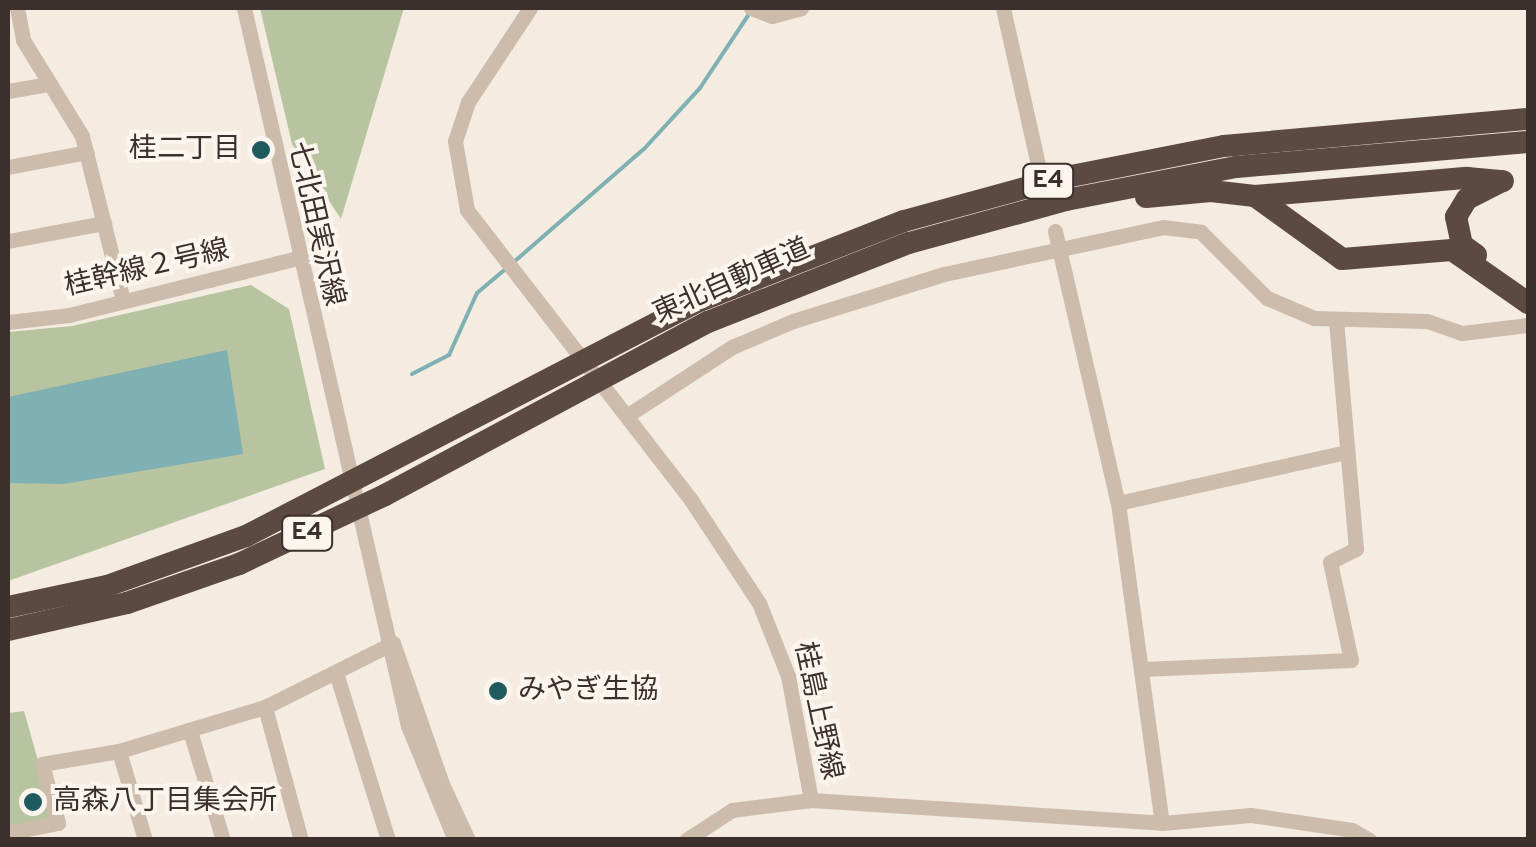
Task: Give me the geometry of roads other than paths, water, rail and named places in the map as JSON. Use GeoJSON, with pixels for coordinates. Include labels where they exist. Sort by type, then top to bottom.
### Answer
{"type":"FeatureCollection","features":[{"type":"Feature","properties":{"kind":"highway","name":"東北自動車道"},"geometry":{"type":"LineString","coordinates":[[8,630],[110,608],[239,564],[586,386],[603,362],[830,248],[1061,178],[1291,137],[1528,118]]}},
{"type":"Feature","properties":{"kind":"highway","name":"東北自動車道"},"geometry":{"type":"LineString","coordinates":[[8,607],[107,586],[246,536],[379,472],[574,364],[603,362],[776,292],[989,220],[1236,167],[1528,142]]}},
{"type":"Feature","properties":{"kind":"highway"},"geometry":{"type":"LineString","coordinates":[[989,220],[1035,219],[1186,192],[1255,196],[1468,178],[1503,181],[1460,207],[1457,233],[1462,245],[1528,291]]}},
{"type":"Feature","properties":{"kind":"highway"},"geometry":{"type":"LineString","coordinates":[[1255,196],[1334,257],[1452,250],[1528,303]]}},
{"type":"Feature","properties":{"kind":"street","name":"七北田実沢線"},"geometry":{"type":"LineString","coordinates":[[244,8],[343,450],[394,643]]}},
{"type":"Feature","properties":{"kind":"street","name":"桂島上野線"},"geometry":{"type":"LineString","coordinates":[[530,8],[468,102],[455,141],[466,210],[691,500],[778,641],[811,800],[1162,823],[1251,815],[1352,830],[1369,840]]}},
{"type":"Feature","properties":{"kind":"street"},"geometry":{"type":"LineString","coordinates":[[756,11],[802,8]]}},
{"type":"Feature","properties":{"kind":"street"},"geometry":{"type":"LineString","coordinates":[[1003,8],[1040,172]]}},
{"type":"Feature","properties":{"kind":"street"},"geometry":{"type":"LineString","coordinates":[[14,13],[23,40],[87,152],[123,301]]}},
{"type":"Feature","properties":{"kind":"street"},"geometry":{"type":"LineString","coordinates":[[8,90],[48,84]]}},
{"type":"Feature","properties":{"kind":"street"},"geometry":{"type":"LineString","coordinates":[[8,167],[87,152]]}},
{"type":"Feature","properties":{"kind":"street"},"geometry":{"type":"LineString","coordinates":[[8,241],[104,223]]}},
{"type":"Feature","properties":{"kind":"street"},"geometry":{"type":"LineString","coordinates":[[628,415],[732,347],[793,321],[944,274],[1163,227],[1190,228],[1211,240],[1268,298],[1336,322],[1426,321],[1462,334],[1528,325]]}},
{"type":"Feature","properties":{"kind":"street"},"geometry":{"type":"LineString","coordinates":[[1055,231],[1118,503],[1162,823]]}},
{"type":"Feature","properties":{"kind":"street","name":"桂幹線２号線"},"geometry":{"type":"LineString","coordinates":[[8,322],[123,301],[298,258]]}},
{"type":"Feature","properties":{"kind":"street"},"geometry":{"type":"LineString","coordinates":[[1143,669],[1351,660],[1330,562],[1356,549],[1336,322]]}},
{"type":"Feature","properties":{"kind":"street"},"geometry":{"type":"LineString","coordinates":[[1118,503],[1347,452]]}},
{"type":"Feature","properties":{"kind":"street"},"geometry":{"type":"LineString","coordinates":[[8,833],[60,831],[42,764],[120,751],[265,708],[337,676],[394,643]]}},
{"type":"Feature","properties":{"kind":"street"},"geometry":{"type":"LineString","coordinates":[[394,643],[408,726],[455,840]]}},
{"type":"Feature","properties":{"kind":"street"},"geometry":{"type":"LineString","coordinates":[[394,643],[442,784],[468,840]]}},
{"type":"Feature","properties":{"kind":"street"},"geometry":{"type":"LineString","coordinates":[[337,676],[388,840]]}},
{"type":"Feature","properties":{"kind":"street"},"geometry":{"type":"LineString","coordinates":[[265,708],[301,840]]}},
{"type":"Feature","properties":{"kind":"street"},"geometry":{"type":"LineString","coordinates":[[190,731],[223,840]]}},
{"type":"Feature","properties":{"kind":"street"},"geometry":{"type":"LineString","coordinates":[[120,751],[145,840]]}},
{"type":"Feature","properties":{"kind":"street"},"geometry":{"type":"LineString","coordinates":[[686,840],[732,810],[811,800]]}},
{"type":"Feature","properties":{"kind":"water"},"geometry":{"type":"Polygon","coordinates":[[[227,350],[243,454],[63,484],[8,483],[8,397],[227,350]]]}},
{"type":"Feature","properties":{"kind":"waterway"},"geometry":{"type":"LineString","coordinates":[[515,261],[644,149],[700,88],[751,11]]}},
{"type":"Feature","properties":{"kind":"waterway"},"geometry":{"type":"LineString","coordinates":[[412,374],[449,355],[477,293],[508,267]]}},
{"type":"Feature","properties":{"kind":"place","name":"桂二丁目"},"geometry":{"type":"Point","coordinates":[261,150]}},
{"type":"Feature","properties":{"kind":"place","name":"みやぎ生協"},"geometry":{"type":"Point","coordinates":[498,691]}},
{"type":"Feature","properties":{"kind":"place","name":"高森八丁目集会所"},"geometry":{"type":"Point","coordinates":[33,802]}}]}
